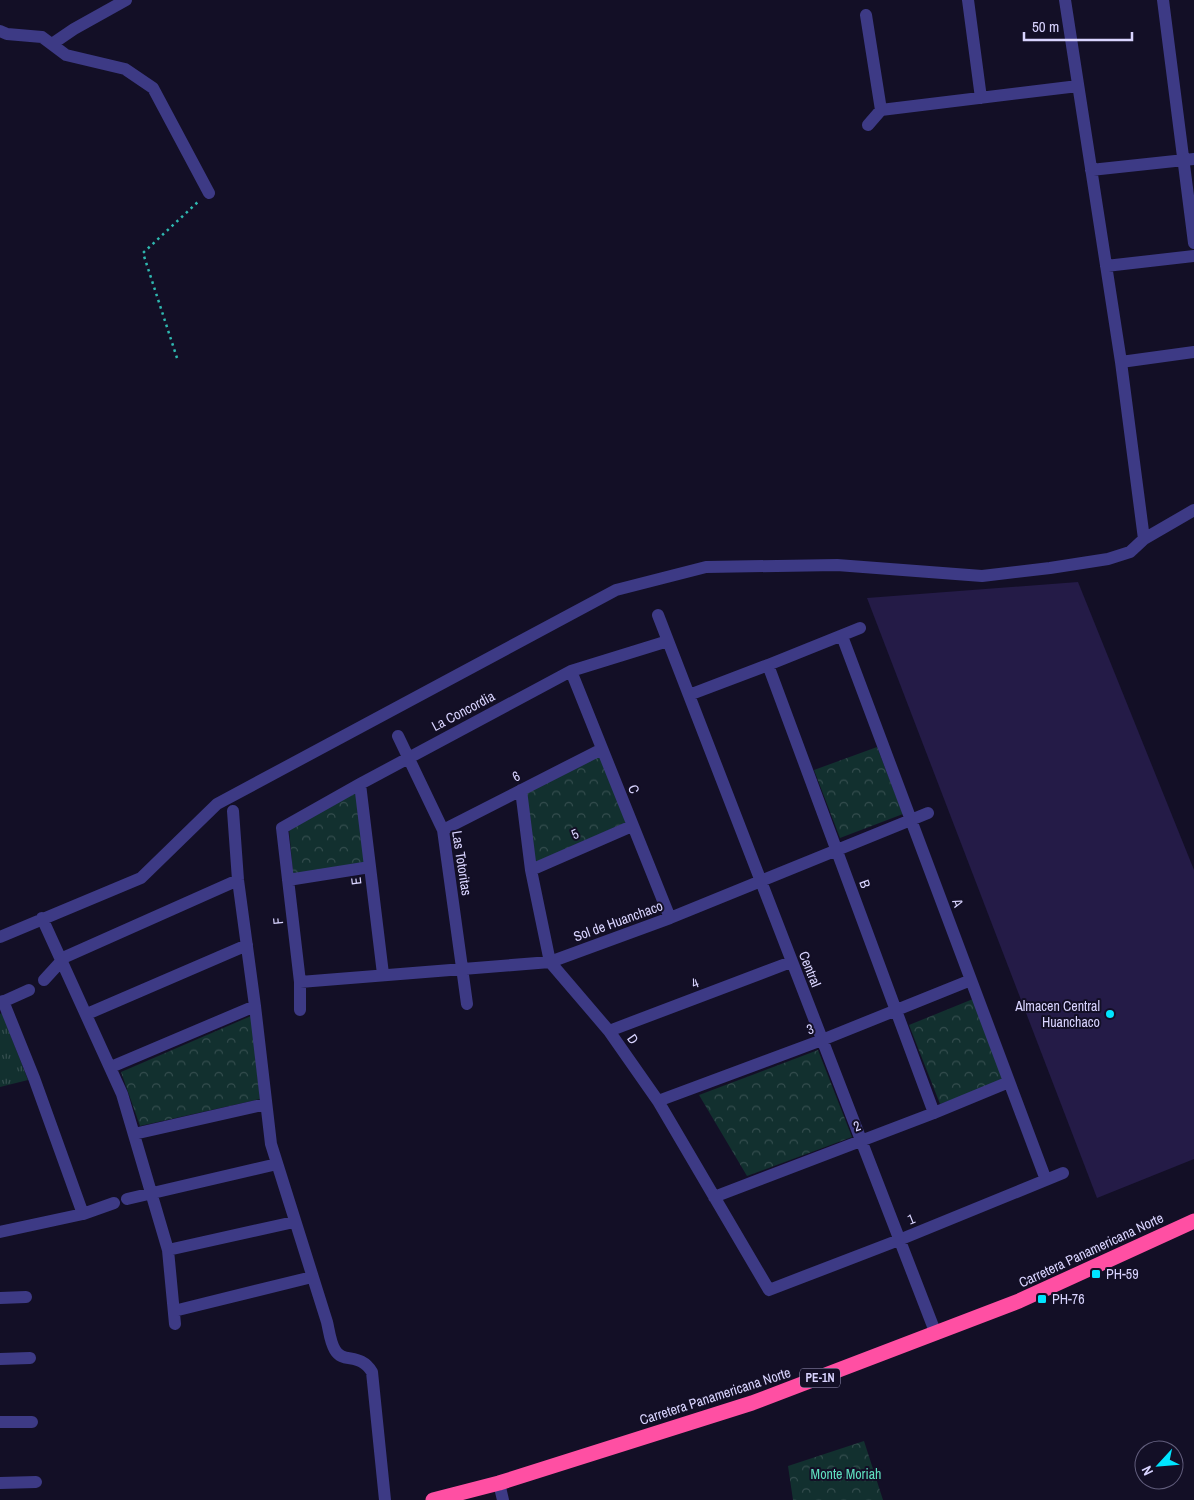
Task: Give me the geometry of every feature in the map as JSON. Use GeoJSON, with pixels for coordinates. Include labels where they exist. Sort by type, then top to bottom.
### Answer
{"type":"FeatureCollection","features":[{"type":"Feature","properties":{"kind":"highway","name":"Carretera Panamericana Norte"},"geometry":{"type":"LineString","coordinates":[[433,1500],[499,1483],[752,1403],[1019,1301],[1194,1221]]}},
{"type":"Feature","properties":{"kind":"street"},"geometry":{"type":"LineString","coordinates":[[52,44],[74,29],[126,0]]}},
{"type":"Feature","properties":{"kind":"street"},"geometry":{"type":"LineString","coordinates":[[968,0],[981,98]]}},
{"type":"Feature","properties":{"kind":"street"},"geometry":{"type":"LineString","coordinates":[[1064,0],[1121,362],[1144,539]]}},
{"type":"Feature","properties":{"kind":"street"},"geometry":{"type":"LineString","coordinates":[[1163,0],[1189,160],[1194,243]]}},
{"type":"Feature","properties":{"kind":"street"},"geometry":{"type":"LineString","coordinates":[[866,15],[881,110]]}},
{"type":"Feature","properties":{"kind":"street"},"geometry":{"type":"LineString","coordinates":[[0,31],[7,34],[42,37],[66,55],[125,69],[152,88],[209,193]]}},
{"type":"Feature","properties":{"kind":"street"},"geometry":{"type":"LineString","coordinates":[[868,125],[881,110],[1078,86]]}},
{"type":"Feature","properties":{"kind":"street"},"geometry":{"type":"LineString","coordinates":[[1091,170],[1189,160]]}},
{"type":"Feature","properties":{"kind":"street"},"geometry":{"type":"LineString","coordinates":[[1106,266],[1194,256]]}},
{"type":"Feature","properties":{"kind":"street"},"geometry":{"type":"LineString","coordinates":[[1121,362],[1194,352]]}},
{"type":"Feature","properties":{"kind":"street"},"geometry":{"type":"LineString","coordinates":[[0,936],[141,878],[217,804],[616,590],[706,567],[837,565],[982,576],[1108,559],[1130,552],[1144,539],[1194,510]]}},
{"type":"Feature","properties":{"kind":"street","name":"Central"},"geometry":{"type":"LineString","coordinates":[[658,615],[936,1334]]}},
{"type":"Feature","properties":{"kind":"street"},"geometry":{"type":"LineString","coordinates":[[689,695],[768,666],[860,628]]}},
{"type":"Feature","properties":{"kind":"street","name":"A"},"geometry":{"type":"LineString","coordinates":[[842,636],[1046,1180]]}},
{"type":"Feature","properties":{"kind":"street","name":"La Concordia"},"geometry":{"type":"LineString","coordinates":[[282,828],[571,671],[668,641]]}},
{"type":"Feature","properties":{"kind":"street","name":"B"},"geometry":{"type":"LineString","coordinates":[[768,666],[934,1113]]}},
{"type":"Feature","properties":{"kind":"street","name":"C"},"geometry":{"type":"LineString","coordinates":[[571,671],[670,918]]}},
{"type":"Feature","properties":{"kind":"street","name":"Las Totoritas"},"geometry":{"type":"LineString","coordinates":[[398,736],[443,830],[467,1004]]}},
{"type":"Feature","properties":{"kind":"street","name":"6"},"geometry":{"type":"LineString","coordinates":[[443,830],[602,749]]}},
{"type":"Feature","properties":{"kind":"street","name":"E"},"geometry":{"type":"LineString","coordinates":[[360,784],[383,974]]}},
{"type":"Feature","properties":{"kind":"street","name":"D"},"geometry":{"type":"LineString","coordinates":[[521,790],[531,870],[550,962],[609,1032],[658,1101],[769,1290]]}},
{"type":"Feature","properties":{"kind":"street"},"geometry":{"type":"LineString","coordinates":[[233,811],[238,880],[271,1144],[336,1351],[342,1356],[360,1360],[372,1372],[385,1500]]}},
{"type":"Feature","properties":{"kind":"street","name":"Sol de Huanchaco"},"geometry":{"type":"LineString","coordinates":[[300,982],[550,962],[670,918],[928,812]]}},
{"type":"Feature","properties":{"kind":"street","name":"5"},"geometry":{"type":"LineString","coordinates":[[531,870],[632,826]]}},
{"type":"Feature","properties":{"kind":"street","name":"F"},"geometry":{"type":"LineString","coordinates":[[282,828],[300,982],[300,1010]]}},
{"type":"Feature","properties":{"kind":"street"},"geometry":{"type":"LineString","coordinates":[[288,880],[370,867]]}},
{"type":"Feature","properties":{"kind":"street"},"geometry":{"type":"LineString","coordinates":[[44,980],[66,957],[238,880]]}},
{"type":"Feature","properties":{"kind":"street"},"geometry":{"type":"LineString","coordinates":[[42,918],[122,1094],[168,1250],[175,1318],[312,1277]]}},
{"type":"Feature","properties":{"kind":"street"},"geometry":{"type":"LineString","coordinates":[[87,1014],[247,945]]}},
{"type":"Feature","properties":{"kind":"street","name":"4"},"geometry":{"type":"LineString","coordinates":[[609,1032],[791,962]]}},
{"type":"Feature","properties":{"kind":"street","name":"3"},"geometry":{"type":"LineString","coordinates":[[658,1101],[822,1040],[971,980]]}},
{"type":"Feature","properties":{"kind":"street"},"geometry":{"type":"LineString","coordinates":[[29,990],[2,1002],[34,1078],[83,1214]]}},
{"type":"Feature","properties":{"kind":"street"},"geometry":{"type":"LineString","coordinates":[[110,1067],[255,1006]]}},
{"type":"Feature","properties":{"kind":"street","name":"2"},"geometry":{"type":"LineString","coordinates":[[714,1197],[934,1113],[1009,1082]]}},
{"type":"Feature","properties":{"kind":"street"},"geometry":{"type":"LineString","coordinates":[[134,1134],[266,1104]]}},
{"type":"Feature","properties":{"kind":"street"},"geometry":{"type":"LineString","coordinates":[[127,1199],[277,1164]]}},
{"type":"Feature","properties":{"kind":"street","name":"1"},"geometry":{"type":"LineString","coordinates":[[769,1290],[1064,1173]]}},
{"type":"Feature","properties":{"kind":"street"},"geometry":{"type":"LineString","coordinates":[[0,1232],[83,1214],[114,1203]]}},
{"type":"Feature","properties":{"kind":"street"},"geometry":{"type":"LineString","coordinates":[[168,1250],[294,1222]]}},
{"type":"Feature","properties":{"kind":"street"},"geometry":{"type":"LineString","coordinates":[[0,1298],[26,1297]]}},
{"type":"Feature","properties":{"kind":"street"},"geometry":{"type":"LineString","coordinates":[[0,1359],[30,1358]]}},
{"type":"Feature","properties":{"kind":"street"},"geometry":{"type":"LineString","coordinates":[[0,1422],[32,1422]]}},
{"type":"Feature","properties":{"kind":"street"},"geometry":{"type":"LineString","coordinates":[[0,1483],[36,1482]]}},
{"type":"Feature","properties":{"kind":"street"},"geometry":{"type":"LineString","coordinates":[[499,1483],[503,1500]]}},
{"type":"Feature","properties":{"kind":"path"},"geometry":{"type":"LineString","coordinates":[[177,358],[143,253],[209,193]]}},
{"type":"Feature","properties":{"kind":"green space"},"geometry":{"type":"Polygon","coordinates":[[[877,747],[903,814],[840,838],[814,770],[877,747]]]}},
{"type":"Feature","properties":{"kind":"green space"},"geometry":{"type":"Polygon","coordinates":[[[600,753],[627,822],[534,863],[526,791],[600,753]]]}},
{"type":"Feature","properties":{"kind":"green space"},"geometry":{"type":"Polygon","coordinates":[[[355,789],[366,863],[293,874],[289,828],[355,789]]]}},
{"type":"Feature","properties":{"kind":"green space"},"geometry":{"type":"Polygon","coordinates":[[[973,999],[1005,1081],[940,1104],[909,1025],[973,999]]]}},
{"type":"Feature","properties":{"kind":"green space"},"geometry":{"type":"Polygon","coordinates":[[[2,1013],[28,1080],[0,1087],[0,1014],[2,1013]]]}},
{"type":"Feature","properties":{"kind":"green space"},"geometry":{"type":"Polygon","coordinates":[[[251,1016],[260,1099],[140,1126],[121,1072],[251,1016]]]}},
{"type":"Feature","properties":{"kind":"green space"},"geometry":{"type":"Polygon","coordinates":[[[818,1050],[852,1137],[747,1176],[699,1095],[818,1050]]]}},
{"type":"Feature","properties":{"kind":"green space","name":"Monte Moriah"},"geometry":{"type":"Polygon","coordinates":[[[864,1441],[883,1500],[793,1500],[788,1466],[864,1441]]]}},
{"type":"Feature","properties":{"kind":"building","name":"Almacen Central Huanchaco"},"geometry":{"type":"Polygon","coordinates":[[[1078,582],[1194,870],[1194,1159],[1097,1198],[867,598],[1078,582]]]}},
{"type":"Feature","properties":{"kind":"place","name":"Almacen Central Huanchaco"},"geometry":{"type":"Point","coordinates":[1110,1014]}},
{"type":"Feature","properties":{"kind":"place","name":"PH-59"},"geometry":{"type":"Point","coordinates":[1096,1274]}},
{"type":"Feature","properties":{"kind":"place","name":"PH-76"},"geometry":{"type":"Point","coordinates":[1042,1299]}}]}
